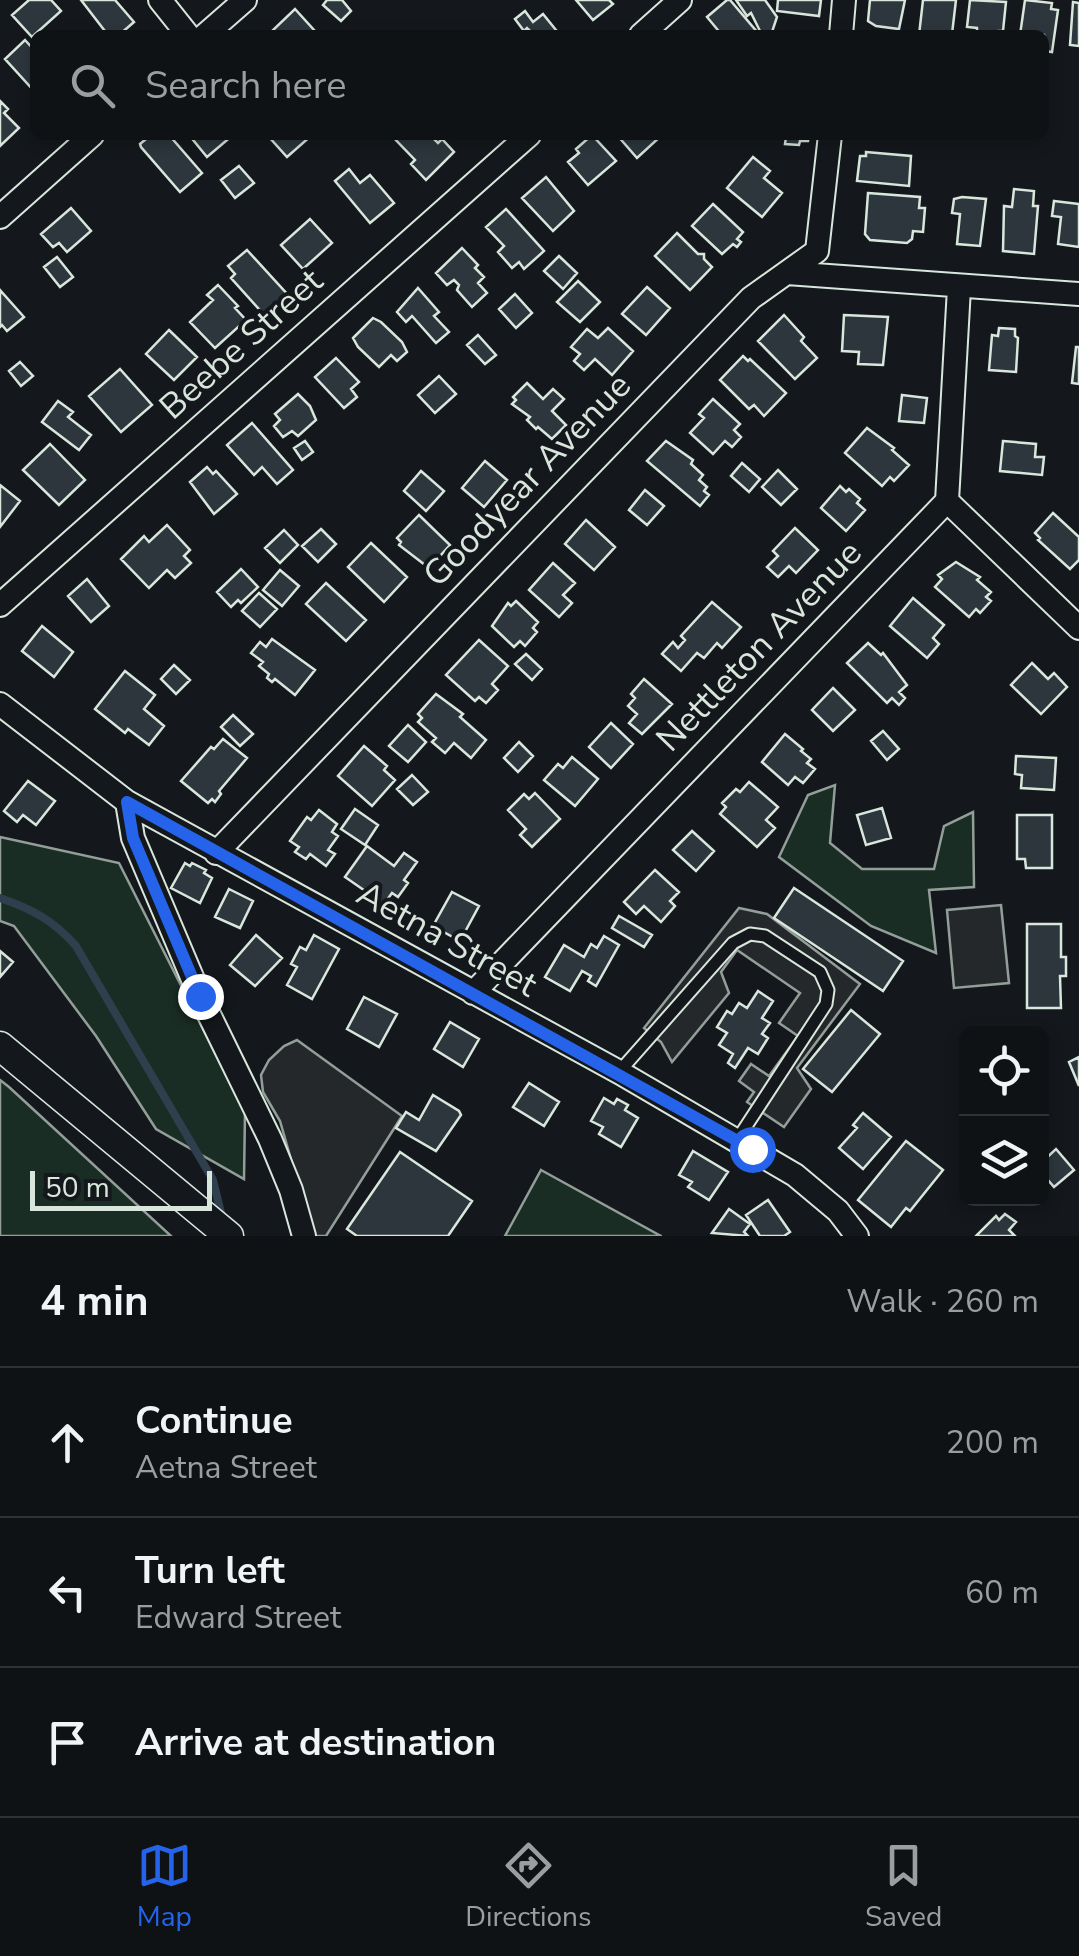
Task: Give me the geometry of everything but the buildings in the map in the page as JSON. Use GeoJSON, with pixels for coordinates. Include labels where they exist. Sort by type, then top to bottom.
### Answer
{"type":"FeatureCollection","features":[{"type":"Feature","properties":{"kind":"street"},"geometry":{"type":"LineString","coordinates":[[160,0],[184,30]]}},
{"type":"Feature","properties":{"kind":"street"},"geometry":{"type":"LineString","coordinates":[[211,30],[245,0]]}},
{"type":"Feature","properties":{"kind":"street"},"geometry":{"type":"LineString","coordinates":[[647,30],[680,0]]}},
{"type":"Feature","properties":{"kind":"street"},"geometry":{"type":"LineString","coordinates":[[841,30],[844,0]]}},
{"type":"Feature","properties":{"kind":"street"},"geometry":{"type":"LineString","coordinates":[[0,217],[86,140]]}},
{"type":"Feature","properties":{"kind":"street","name":"Beebe Street"},"geometry":{"type":"LineString","coordinates":[[0,605],[522,140]]}},
{"type":"Feature","properties":{"kind":"street","name":"Goodyear Avenue"},"geometry":{"type":"LineString","coordinates":[[216,853],[751,298],[817,250],[829,140]]}},
{"type":"Feature","properties":{"kind":"street"},"geometry":{"type":"LineString","coordinates":[[787,272],[959,288],[1079,294]]}},
{"type":"Feature","properties":{"kind":"street"},"geometry":{"type":"LineString","coordinates":[[959,288],[947,502],[1079,628]]}},
{"type":"Feature","properties":{"kind":"street","name":"Nettleton Avenue"},"geometry":{"type":"LineString","coordinates":[[473,993],[947,502]]}},
{"type":"Feature","properties":{"kind":"street","name":"Aetna Street"},"geometry":{"type":"LineString","coordinates":[[0,704],[127,802],[618,1072],[794,1175],[838,1211],[857,1236]]}},
{"type":"Feature","properties":{"kind":"street"},"geometry":{"type":"LineString","coordinates":[[127,802],[133,838],[200,996],[278,1156],[304,1236]]}},
{"type":"Feature","properties":{"kind":"street"},"geometry":{"type":"LineString","coordinates":[[0,1046],[229,1236]]}},
{"type":"Feature","properties":{"kind":"lane"},"geometry":{"type":"LineString","coordinates":[[618,1072],[733,943],[750,934],[766,936],[820,972],[828,990],[826,1004],[737,1140]]}},
{"type":"Feature","properties":{"kind":"green space"},"geometry":{"type":"Polygon","coordinates":[[[835,785],[830,843],[862,869],[934,869],[944,826],[973,812],[974,887],[929,890],[936,953],[871,926],[779,857],[808,795],[835,785]]]}},
{"type":"Feature","properties":{"kind":"green space"},"geometry":{"type":"Polygon","coordinates":[[[0,837],[119,863],[245,1112],[244,1179],[156,1129],[96,1036],[14,926],[0,921],[0,837]]]}},
{"type":"Feature","properties":{"kind":"green space"},"geometry":{"type":"Polygon","coordinates":[[[0,1080],[9,1087],[171,1236],[0,1236],[0,1080]]]}},
{"type":"Feature","properties":{"kind":"green space"},"geometry":{"type":"Polygon","coordinates":[[[541,1170],[661,1236],[505,1236],[541,1170]]]}},
{"type":"Feature","properties":{"kind":"shaded area"},"geometry":{"type":"Polygon","coordinates":[[[1001,905],[1009,983],[954,988],[947,910],[1001,905]]]}},
{"type":"Feature","properties":{"kind":"shaded area"},"geometry":{"type":"Polygon","coordinates":[[[739,908],[767,914],[860,984],[797,1068],[811,1089],[784,1127],[747,1102],[754,1092],[739,1081],[751,1064],[769,1076],[798,1036],[779,1023],[800,993],[737,950],[721,972],[729,993],[672,1062],[661,1042],[644,1028],[739,908]]]}},
{"type":"Feature","properties":{"kind":"shaded area"},"geometry":{"type":"Polygon","coordinates":[[[297,1040],[402,1116],[326,1236],[313,1236],[280,1121],[263,1092],[261,1075],[269,1060],[297,1040]]]}},
{"type":"Feature","properties":{"kind":"waterway"},"geometry":{"type":"LineString","coordinates":[[0,898],[41,916],[76,946],[213,1180],[223,1221]]}},
{"type":"Feature","properties":{"kind":"route"},"geometry":{"type":"LineString","coordinates":[[200,996],[133,838],[127,802],[752,1149]]}}]}
